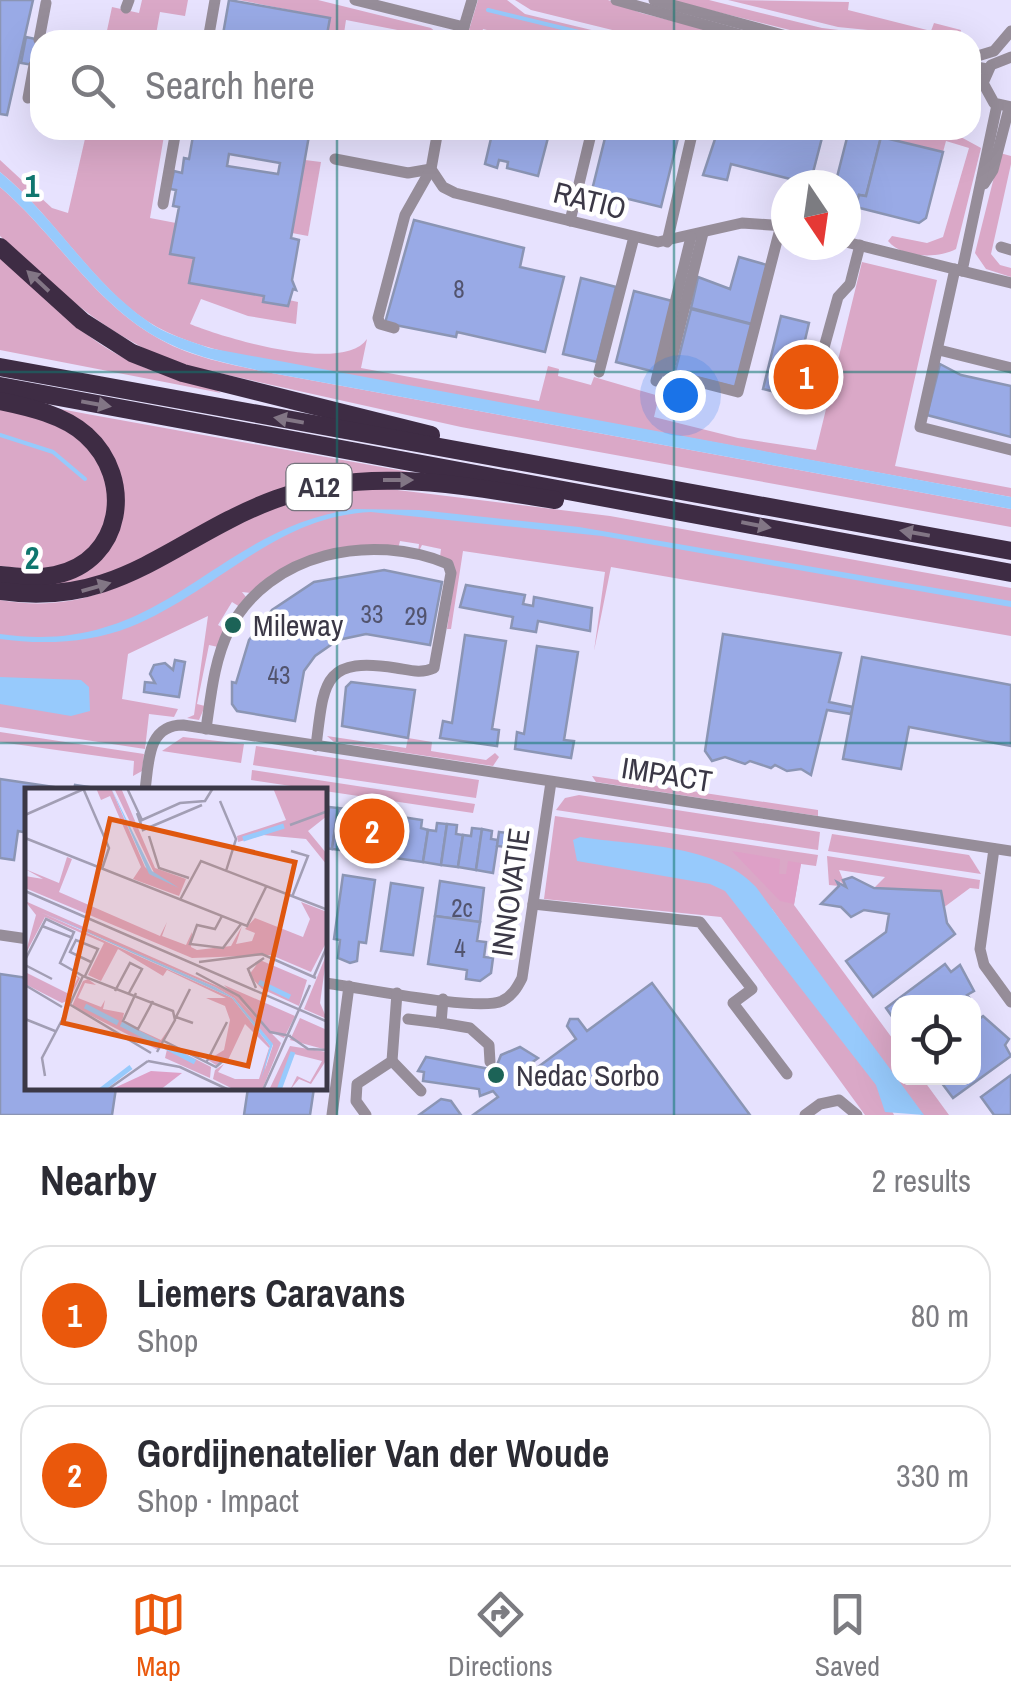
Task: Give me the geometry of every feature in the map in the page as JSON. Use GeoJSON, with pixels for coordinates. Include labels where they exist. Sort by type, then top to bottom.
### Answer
{"type":"FeatureCollection","features":[{"type":"Feature","properties":{"kind":"highway","name":"A12"},"geometry":{"type":"LineString","coordinates":[[0,247],[82,320],[132,353],[159,364],[591,475]]}},
{"type":"Feature","properties":{"kind":"highway","name":"A12"},"geometry":{"type":"LineString","coordinates":[[0,367],[1011,551]]}},
{"type":"Feature","properties":{"kind":"highway","name":"A12"},"geometry":{"type":"LineString","coordinates":[[0,386],[1011,573]]}},
{"type":"Feature","properties":{"kind":"highway"},"geometry":{"type":"LineString","coordinates":[[0,400],[60,418],[85,434],[112,469],[118,501],[112,528],[87,561],[56,575],[0,575]]}},
{"type":"Feature","properties":{"kind":"highway","name":"A12"},"geometry":{"type":"LineString","coordinates":[[0,592],[60,595],[100,587],[276,498],[352,482],[440,482],[558,500],[660,508]]}},
{"type":"Feature","properties":{"kind":"street"},"geometry":{"type":"LineString","coordinates":[[210,30],[216,0]]}},
{"type":"Feature","properties":{"kind":"street"},"geometry":{"type":"LineString","coordinates":[[355,0],[449,30]]}},
{"type":"Feature","properties":{"kind":"street"},"geometry":{"type":"LineString","coordinates":[[616,0],[723,30]]}},
{"type":"Feature","properties":{"kind":"street"},"geometry":{"type":"LineString","coordinates":[[654,0],[764,30]]}},
{"type":"Feature","properties":{"kind":"street"},"geometry":{"type":"LineString","coordinates":[[463,30],[470,2]]}},
{"type":"Feature","properties":{"kind":"street"},"geometry":{"type":"LineString","coordinates":[[40,30],[46,3]]}},
{"type":"Feature","properties":{"kind":"street"},"geometry":{"type":"LineString","coordinates":[[981,55],[994,51],[1011,31]]}},
{"type":"Feature","properties":{"kind":"street"},"geometry":{"type":"LineString","coordinates":[[981,77],[987,69],[1011,57]]}},
{"type":"Feature","properties":{"kind":"street"},"geometry":{"type":"LineString","coordinates":[[981,68],[987,69]]}},
{"type":"Feature","properties":{"kind":"street"},"geometry":{"type":"LineString","coordinates":[[28,98],[30,87]]}},
{"type":"Feature","properties":{"kind":"street"},"geometry":{"type":"LineString","coordinates":[[981,87],[1006,107],[959,270],[920,428],[1011,450]]}},
{"type":"Feature","properties":{"kind":"street"},"geometry":{"type":"LineString","coordinates":[[163,204],[174,140]]}},
{"type":"Feature","properties":{"kind":"street"},"geometry":{"type":"LineString","coordinates":[[394,328],[380,324],[378,318],[405,215],[431,169],[436,140]]}},
{"type":"Feature","properties":{"kind":"street"},"geometry":{"type":"LineString","coordinates":[[570,221],[590,140]]}},
{"type":"Feature","properties":{"kind":"street"},"geometry":{"type":"LineString","coordinates":[[666,242],[691,140]]}},
{"type":"Feature","properties":{"kind":"street"},"geometry":{"type":"LineString","coordinates":[[335,158],[408,173],[431,169]]}},
{"type":"Feature","properties":{"kind":"street","name":"RATIO"},"geometry":{"type":"LineString","coordinates":[[431,169],[443,188],[455,193],[634,238],[666,242],[742,223],[771,225]]}},
{"type":"Feature","properties":{"kind":"street"},"geometry":{"type":"LineString","coordinates":[[697,235],[668,374],[738,392],[774,260]]}},
{"type":"Feature","properties":{"kind":"street"},"geometry":{"type":"LineString","coordinates":[[656,380],[697,235]]}},
{"type":"Feature","properties":{"kind":"street"},"geometry":{"type":"LineString","coordinates":[[599,372],[634,238]]}},
{"type":"Feature","properties":{"kind":"street"},"geometry":{"type":"LineString","coordinates":[[861,245],[1011,283]]}},
{"type":"Feature","properties":{"kind":"street"},"geometry":{"type":"LineString","coordinates":[[820,362],[838,297],[850,284],[856,260]]}},
{"type":"Feature","properties":{"kind":"street"},"geometry":{"type":"LineString","coordinates":[[939,350],[1011,368]]}},
{"type":"Feature","properties":{"kind":"street"},"geometry":{"type":"LineString","coordinates":[[206,729],[214,676],[230,629],[270,582],[309,560],[347,551],[388,552],[448,564],[451,574],[434,668],[421,672],[362,662],[344,666],[323,691],[316,746]]}},
{"type":"Feature","properties":{"kind":"street","name":"IMPACT"},"geometry":{"type":"LineString","coordinates":[[145,788],[153,743],[160,732],[173,725],[1011,852]]}},
{"type":"Feature","properties":{"kind":"street","name":"INNOVATIE"},"geometry":{"type":"LineString","coordinates":[[328,982],[490,1004],[515,992],[522,978],[551,782]]}},
{"type":"Feature","properties":{"kind":"street"},"geometry":{"type":"LineString","coordinates":[[994,849],[980,949],[984,965],[1011,1002]]}},
{"type":"Feature","properties":{"kind":"street"},"geometry":{"type":"LineString","coordinates":[[533,904],[700,922],[752,988],[733,1003],[788,1074]]}},
{"type":"Feature","properties":{"kind":"street"},"geometry":{"type":"LineString","coordinates":[[0,935],[25,939]]}},
{"type":"Feature","properties":{"kind":"street"},"geometry":{"type":"LineString","coordinates":[[332,1115],[350,986]]}},
{"type":"Feature","properties":{"kind":"street"},"geometry":{"type":"LineString","coordinates":[[397,993],[392,1061],[421,1091]]}},
{"type":"Feature","properties":{"kind":"street"},"geometry":{"type":"LineString","coordinates":[[442,1023],[443,999]]}},
{"type":"Feature","properties":{"kind":"street"},"geometry":{"type":"LineString","coordinates":[[408,1019],[470,1028],[489,1045],[490,1062]]}},
{"type":"Feature","properties":{"kind":"street"},"geometry":{"type":"LineString","coordinates":[[366,1115],[356,1101],[357,1084],[392,1061]]}},
{"type":"Feature","properties":{"kind":"street"},"geometry":{"type":"LineString","coordinates":[[805,1115],[820,1104],[839,1100],[857,1115]]}},
{"type":"Feature","properties":{"kind":"shaded area"},"geometry":{"type":"Polygon","coordinates":[[[142,0],[188,0],[185,16],[160,12],[157,30],[107,30],[112,7],[139,13],[142,0]]]}},
{"type":"Feature","properties":{"kind":"shaded area"},"geometry":{"type":"Polygon","coordinates":[[[239,0],[318,0],[433,30],[398,30],[346,20],[344,30],[328,30],[330,18],[239,0]]]}},
{"type":"Feature","properties":{"kind":"shaded area"},"geometry":{"type":"Polygon","coordinates":[[[478,0],[507,0],[525,14],[591,30],[483,29],[469,30],[478,0]]]}},
{"type":"Feature","properties":{"kind":"shaded area"},"geometry":{"type":"Polygon","coordinates":[[[515,0],[608,0],[641,13],[708,30],[612,30],[531,10],[515,0]]]}},
{"type":"Feature","properties":{"kind":"shaded area"},"geometry":{"type":"Polygon","coordinates":[[[669,0],[709,0],[839,30],[790,30],[669,0]]]}},
{"type":"Feature","properties":{"kind":"shaded area"},"geometry":{"type":"Polygon","coordinates":[[[728,0],[849,2],[848,10],[927,30],[838,27],[728,0]]]}},
{"type":"Feature","properties":{"kind":"shaded area"},"geometry":{"type":"Polygon","coordinates":[[[934,23],[961,30],[931,30],[934,23]]]}},
{"type":"Feature","properties":{"kind":"shaded area"},"geometry":{"type":"Polygon","coordinates":[[[85,140],[163,140],[150,218],[176,223],[171,253],[194,258],[189,283],[264,296],[264,302],[287,306],[289,300],[298,302],[296,324],[248,316],[201,299],[190,324],[255,344],[309,353],[354,349],[367,339],[361,368],[539,401],[548,366],[559,369],[558,376],[591,385],[594,377],[659,396],[654,417],[738,438],[816,450],[862,262],[937,280],[895,466],[1011,488],[1011,497],[201,345],[157,327],[127,305],[0,172],[0,160],[52,208],[68,213],[85,140]]]}},
{"type":"Feature","properties":{"kind":"shaded area"},"geometry":{"type":"Polygon","coordinates":[[[893,140],[966,140],[981,148],[956,249],[920,255],[902,251],[888,241],[892,236],[927,243],[943,237],[969,148],[946,141],[943,152],[893,140]]]}},
{"type":"Feature","properties":{"kind":"shaded area"},"geometry":{"type":"Polygon","coordinates":[[[1000,153],[1011,156],[1011,164],[991,254],[1000,265],[1011,268],[1011,277],[986,269],[975,253],[1000,153]]]}},
{"type":"Feature","properties":{"kind":"shaded area"},"geometry":{"type":"Polygon","coordinates":[[[305,160],[321,162],[308,236],[292,233],[305,160]]]}},
{"type":"Feature","properties":{"kind":"shaded area"},"geometry":{"type":"Polygon","coordinates":[[[0,187],[113,305],[156,337],[196,355],[266,372],[1011,509],[1011,527],[461,427],[178,364],[105,325],[0,236],[0,187]]]}},
{"type":"Feature","properties":{"kind":"shaded area"},"geometry":{"type":"Polygon","coordinates":[[[0,254],[65,317],[120,356],[221,393],[0,350],[0,254]]]}},
{"type":"Feature","properties":{"kind":"shaded area"},"geometry":{"type":"Polygon","coordinates":[[[34,404],[470,483],[332,480],[136,567],[66,587],[22,582],[102,554],[117,471],[34,404]]]}},
{"type":"Feature","properties":{"kind":"shaded area"},"geometry":{"type":"Polygon","coordinates":[[[0,409],[61,428],[79,440],[100,468],[106,484],[106,518],[90,547],[76,559],[39,569],[0,566],[0,409]]]}},
{"type":"Feature","properties":{"kind":"shaded area"},"geometry":{"type":"Polygon","coordinates":[[[381,488],[610,516],[1011,588],[1011,636],[611,567],[594,651],[605,572],[463,551],[451,629],[447,629],[455,575],[440,557],[441,549],[422,545],[418,553],[419,544],[400,541],[398,549],[356,548],[320,555],[286,570],[251,593],[242,592],[246,597],[240,607],[232,602],[218,625],[225,629],[218,647],[209,645],[197,704],[205,706],[199,720],[187,718],[194,715],[208,616],[128,654],[122,699],[178,709],[174,717],[149,714],[145,749],[0,727],[0,600],[76,600],[141,576],[269,510],[324,494],[381,488]]]}},
{"type":"Feature","properties":{"kind":"shaded area"},"geometry":{"type":"Polygon","coordinates":[[[0,732],[144,754],[142,771],[133,776],[134,761],[0,742],[0,732]]]}},
{"type":"Feature","properties":{"kind":"shaded area"},"geometry":{"type":"Polygon","coordinates":[[[327,736],[406,748],[408,738],[432,742],[431,751],[486,760],[495,753],[499,757],[493,766],[334,742],[327,736]]]}},
{"type":"Feature","properties":{"kind":"shaded area"},"geometry":{"type":"Polygon","coordinates":[[[183,737],[244,744],[241,763],[162,751],[183,737]]]}},
{"type":"Feature","properties":{"kind":"shaded area"},"geometry":{"type":"Polygon","coordinates":[[[256,746],[479,780],[476,798],[253,765],[256,746]]]}},
{"type":"Feature","properties":{"kind":"shaded area"},"geometry":{"type":"Polygon","coordinates":[[[252,770],[475,804],[473,813],[328,791],[328,788],[251,780],[252,770]]]}},
{"type":"Feature","properties":{"kind":"shaded area"},"geometry":{"type":"Polygon","coordinates":[[[592,776],[818,810],[818,816],[596,782],[592,776]]]}},
{"type":"Feature","properties":{"kind":"shaded area"},"geometry":{"type":"Polygon","coordinates":[[[579,795],[820,832],[818,850],[556,810],[565,798],[579,795]]]}},
{"type":"Feature","properties":{"kind":"shaded area"},"geometry":{"type":"Polygon","coordinates":[[[555,816],[818,855],[816,866],[801,864],[794,905],[891,1037],[891,1074],[772,909],[711,882],[731,893],[878,1083],[894,1115],[865,1115],[721,917],[544,899],[555,816]]]}},
{"type":"Feature","properties":{"kind":"shaded area"},"geometry":{"type":"Polygon","coordinates":[[[832,834],[969,855],[981,874],[828,851],[832,834]]]}},
{"type":"Feature","properties":{"kind":"shaded area"},"geometry":{"type":"Polygon","coordinates":[[[732,851],[780,859],[779,874],[786,874],[788,861],[801,863],[794,904],[780,901],[732,851]]]}},
{"type":"Feature","properties":{"kind":"shaded area"},"geometry":{"type":"Polygon","coordinates":[[[827,856],[980,880],[979,889],[970,888],[943,908],[939,891],[874,888],[885,877],[839,870],[846,887],[840,881],[839,886],[829,885],[827,856]]]}},
{"type":"Feature","properties":{"kind":"shaded area"},"geometry":{"type":"Polygon","coordinates":[[[899,1085],[927,1085],[949,1115],[921,1115],[899,1085]]]}},
{"type":"Feature","properties":{"kind":"water"},"geometry":{"type":"Polygon","coordinates":[[[0,172],[126,304],[160,329],[209,348],[1011,497],[1011,509],[266,372],[196,354],[156,337],[113,305],[0,187],[0,172]]]}},
{"type":"Feature","properties":{"kind":"water"},"geometry":{"type":"Polygon","coordinates":[[[355,509],[419,510],[579,527],[1011,601],[1011,607],[602,536],[371,512],[337,517],[275,541],[190,595],[130,627],[66,641],[0,639],[0,634],[57,636],[105,627],[147,610],[263,540],[306,521],[355,509]]]}},
{"type":"Feature","properties":{"kind":"water"},"geometry":{"type":"Polygon","coordinates":[[[0,677],[81,680],[89,687],[90,711],[71,716],[0,704],[0,677]]]}},
{"type":"Feature","properties":{"kind":"water"},"geometry":{"type":"Polygon","coordinates":[[[580,837],[674,849],[719,862],[739,873],[756,887],[891,1070],[891,1085],[902,1085],[924,1115],[885,1112],[876,1085],[725,891],[710,884],[577,861],[573,840],[580,837]]]}},
{"type":"Feature","properties":{"kind":"building"},"geometry":{"type":"Polygon","coordinates":[[[0,0],[33,0],[7,115],[0,114],[0,0]]]}},
{"type":"Feature","properties":{"kind":"building"},"geometry":{"type":"Polygon","coordinates":[[[229,0],[330,18],[328,30],[224,30],[229,0]]]}},
{"type":"Feature","properties":{"kind":"building"},"geometry":{"type":"Polygon","coordinates":[[[26,37],[30,38],[30,64],[21,63],[26,37]]]}},
{"type":"Feature","properties":{"kind":"building"},"geometry":{"type":"Polygon","coordinates":[[[192,140],[308,140],[291,238],[299,240],[292,280],[296,290],[293,289],[288,306],[263,302],[264,296],[189,283],[194,258],[170,254],[179,207],[173,206],[176,190],[170,189],[174,171],[182,173],[184,158],[189,159],[192,140]],[[229,154],[227,166],[278,174],[280,163],[229,154]]]}},
{"type":"Feature","properties":{"kind":"building"},"geometry":{"type":"Polygon","coordinates":[[[491,140],[547,140],[538,176],[507,168],[508,162],[499,160],[497,168],[485,164],[491,140]]]}},
{"type":"Feature","properties":{"kind":"building"},"geometry":{"type":"Polygon","coordinates":[[[604,140],[678,140],[661,207],[592,190],[604,140]]]}},
{"type":"Feature","properties":{"kind":"building"},"geometry":{"type":"Polygon","coordinates":[[[715,140],[821,140],[814,170],[771,170],[771,174],[731,164],[727,180],[703,175],[715,140]]]}},
{"type":"Feature","properties":{"kind":"building"},"geometry":{"type":"Polygon","coordinates":[[[846,140],[880,140],[866,196],[861,195],[861,170],[839,170],[846,140]]]}},
{"type":"Feature","properties":{"kind":"building"},"geometry":{"type":"Polygon","coordinates":[[[880,140],[943,152],[926,218],[919,223],[861,208],[861,195],[866,196],[880,140]]]}},
{"type":"Feature","properties":{"kind":"building"},"geometry":{"type":"Polygon","coordinates":[[[414,220],[524,248],[520,267],[564,277],[545,352],[457,332],[456,337],[385,323],[414,220]]]}},
{"type":"Feature","properties":{"kind":"building"},"geometry":{"type":"Polygon","coordinates":[[[739,257],[767,265],[752,324],[691,308],[698,277],[730,289],[739,257]]]}},
{"type":"Feature","properties":{"kind":"building"},"geometry":{"type":"Polygon","coordinates":[[[581,278],[616,287],[597,362],[563,354],[581,278]]]}},
{"type":"Feature","properties":{"kind":"building"},"geometry":{"type":"Polygon","coordinates":[[[634,291],[672,301],[655,372],[616,362],[634,291]]]}},
{"type":"Feature","properties":{"kind":"building"},"geometry":{"type":"Polygon","coordinates":[[[691,309],[754,325],[738,388],[675,372],[691,309]]]}},
{"type":"Feature","properties":{"kind":"building"},"geometry":{"type":"Polygon","coordinates":[[[781,316],[809,323],[798,370],[821,375],[819,403],[763,389],[781,316]]]}},
{"type":"Feature","properties":{"kind":"building"},"geometry":{"type":"Polygon","coordinates":[[[940,364],[961,375],[1011,386],[1011,437],[927,415],[940,364]]]}},
{"type":"Feature","properties":{"kind":"building"},"geometry":{"type":"Polygon","coordinates":[[[384,570],[442,582],[430,645],[366,634],[338,640],[315,656],[304,671],[295,721],[237,711],[232,704],[232,682],[236,683],[249,640],[272,610],[314,582],[384,570]]]}},
{"type":"Feature","properties":{"kind":"building"},"geometry":{"type":"Polygon","coordinates":[[[466,585],[525,595],[523,604],[533,606],[534,597],[592,608],[590,631],[538,621],[536,632],[511,628],[513,617],[460,607],[466,585]]]}},
{"type":"Feature","properties":{"kind":"building"},"geometry":{"type":"Polygon","coordinates":[[[723,634],[841,653],[829,702],[853,707],[851,714],[827,710],[811,775],[801,769],[787,771],[775,765],[771,768],[750,761],[745,764],[725,757],[712,761],[705,751],[723,634]]]}},
{"type":"Feature","properties":{"kind":"building"},"geometry":{"type":"Polygon","coordinates":[[[465,635],[506,641],[492,729],[499,730],[497,746],[440,738],[443,721],[452,723],[465,635]]]}},
{"type":"Feature","properties":{"kind":"building"},"geometry":{"type":"Polygon","coordinates":[[[537,646],[578,652],[564,740],[574,741],[571,758],[515,749],[517,732],[524,734],[537,646]]]}},
{"type":"Feature","properties":{"kind":"building"},"geometry":{"type":"Polygon","coordinates":[[[862,657],[1011,685],[1011,746],[909,727],[901,769],[843,759],[862,657]]]}},
{"type":"Feature","properties":{"kind":"building"},"geometry":{"type":"Polygon","coordinates":[[[175,660],[185,662],[179,697],[144,692],[145,682],[155,683],[150,674],[154,665],[165,663],[173,670],[175,660]]]}},
{"type":"Feature","properties":{"kind":"building"},"geometry":{"type":"Polygon","coordinates":[[[351,682],[415,690],[408,738],[342,726],[346,687],[351,682]]]}},
{"type":"Feature","properties":{"kind":"building"},"geometry":{"type":"Polygon","coordinates":[[[0,779],[61,788],[25,788],[25,832],[18,831],[14,860],[0,858],[0,779]]]}},
{"type":"Feature","properties":{"kind":"building"},"geometry":{"type":"Polygon","coordinates":[[[329,807],[338,808],[332,849],[328,848],[329,807]]]}},
{"type":"Feature","properties":{"kind":"building"},"geometry":{"type":"Polygon","coordinates":[[[338,808],[346,809],[345,817],[352,818],[348,851],[332,849],[338,808]]]}},
{"type":"Feature","properties":{"kind":"building"},"geometry":{"type":"Polygon","coordinates":[[[361,811],[370,812],[364,853],[348,851],[352,818],[360,819],[361,811]]]}},
{"type":"Feature","properties":{"kind":"building"},"geometry":{"type":"Polygon","coordinates":[[[370,812],[378,814],[377,822],[385,823],[380,856],[364,853],[370,812]]]}},
{"type":"Feature","properties":{"kind":"building"},"geometry":{"type":"Polygon","coordinates":[[[402,817],[422,820],[421,828],[428,830],[423,862],[388,857],[393,824],[401,825],[402,817]]]}},
{"type":"Feature","properties":{"kind":"building"},"geometry":{"type":"Polygon","coordinates":[[[437,823],[447,824],[441,865],[423,862],[428,830],[436,831],[437,823]]]}},
{"type":"Feature","properties":{"kind":"building"},"geometry":{"type":"Polygon","coordinates":[[[447,824],[457,825],[456,834],[463,835],[458,867],[441,865],[447,824]]]}},
{"type":"Feature","properties":{"kind":"building"},"geometry":{"type":"Polygon","coordinates":[[[472,828],[482,829],[476,870],[458,867],[463,835],[471,836],[472,828]]]}},
{"type":"Feature","properties":{"kind":"building"},"geometry":{"type":"Polygon","coordinates":[[[482,829],[492,831],[491,839],[498,840],[493,873],[476,870],[482,829]]]}},
{"type":"Feature","properties":{"kind":"building"},"geometry":{"type":"Polygon","coordinates":[[[499,832],[517,834],[515,848],[497,846],[499,832]]]}},
{"type":"Feature","properties":{"kind":"building"},"geometry":{"type":"Polygon","coordinates":[[[343,875],[375,880],[366,943],[359,942],[357,961],[350,963],[338,958],[340,940],[334,939],[343,875]]]}},
{"type":"Feature","properties":{"kind":"building"},"geometry":{"type":"Polygon","coordinates":[[[852,877],[874,888],[941,891],[947,923],[955,934],[873,997],[846,961],[886,932],[889,914],[864,910],[851,917],[841,907],[821,904],[839,886],[837,882],[846,887],[843,880],[852,877]]]}},
{"type":"Feature","properties":{"kind":"building"},"geometry":{"type":"Polygon","coordinates":[[[440,881],[484,888],[480,922],[435,916],[440,881]]]}},
{"type":"Feature","properties":{"kind":"building"},"geometry":{"type":"Polygon","coordinates":[[[391,883],[423,888],[413,955],[381,951],[391,883]]]}},
{"type":"Feature","properties":{"kind":"building"},"geometry":{"type":"Polygon","coordinates":[[[435,916],[480,922],[477,941],[486,942],[484,957],[493,958],[491,973],[480,981],[466,979],[467,970],[428,964],[435,916]]]}},
{"type":"Feature","properties":{"kind":"building"},"geometry":{"type":"Polygon","coordinates":[[[945,964],[951,972],[960,965],[974,991],[967,995],[903,995],[945,964]]]}},
{"type":"Feature","properties":{"kind":"building"},"geometry":{"type":"Polygon","coordinates":[[[0,974],[25,978],[25,1090],[116,1090],[112,1115],[0,1115],[0,974]]]}},
{"type":"Feature","properties":{"kind":"building"},"geometry":{"type":"Polygon","coordinates":[[[652,983],[750,1115],[473,1115],[498,1097],[493,1091],[480,1096],[479,1089],[423,1081],[424,1072],[418,1071],[426,1057],[495,1070],[501,1055],[520,1047],[538,1058],[519,1072],[523,1078],[576,1039],[567,1026],[570,1019],[578,1019],[587,1031],[652,983]]]}},
{"type":"Feature","properties":{"kind":"building"},"geometry":{"type":"Polygon","coordinates":[[[981,1018],[1009,1039],[1005,1045],[1011,1056],[981,1078],[981,1018]]]}},
{"type":"Feature","properties":{"kind":"building"},"geometry":{"type":"Polygon","coordinates":[[[1011,1075],[1011,1115],[994,1115],[981,1097],[1011,1075]]]}},
{"type":"Feature","properties":{"kind":"building"},"geometry":{"type":"Polygon","coordinates":[[[943,1085],[971,1085],[953,1098],[943,1085]]]}},
{"type":"Feature","properties":{"kind":"building"},"geometry":{"type":"Polygon","coordinates":[[[248,1090],[314,1090],[310,1115],[244,1115],[248,1090]]]}},
{"type":"Feature","properties":{"kind":"building"},"geometry":{"type":"Polygon","coordinates":[[[441,1099],[451,1101],[461,1115],[419,1115],[441,1099]]]}},
{"type":"Feature","properties":{"kind":"waterway"},"geometry":{"type":"LineString","coordinates":[[488,10],[571,30]]}},
{"type":"Feature","properties":{"kind":"waterway"},"geometry":{"type":"LineString","coordinates":[[0,435],[53,452],[85,479]]}},
{"type":"Feature","properties":{"kind":"place","name":"Liemers Caravans"},"geometry":{"type":"Point","coordinates":[806,377]}},
{"type":"Feature","properties":{"kind":"place","name":"Mileway"},"geometry":{"type":"Point","coordinates":[233,625]}},
{"type":"Feature","properties":{"kind":"place","name":"Gordijnenatelier Van der Woude"},"geometry":{"type":"Point","coordinates":[372,831]}},
{"type":"Feature","properties":{"kind":"place","name":"Nedac Sorbo"},"geometry":{"type":"Point","coordinates":[496,1075]}}]}
